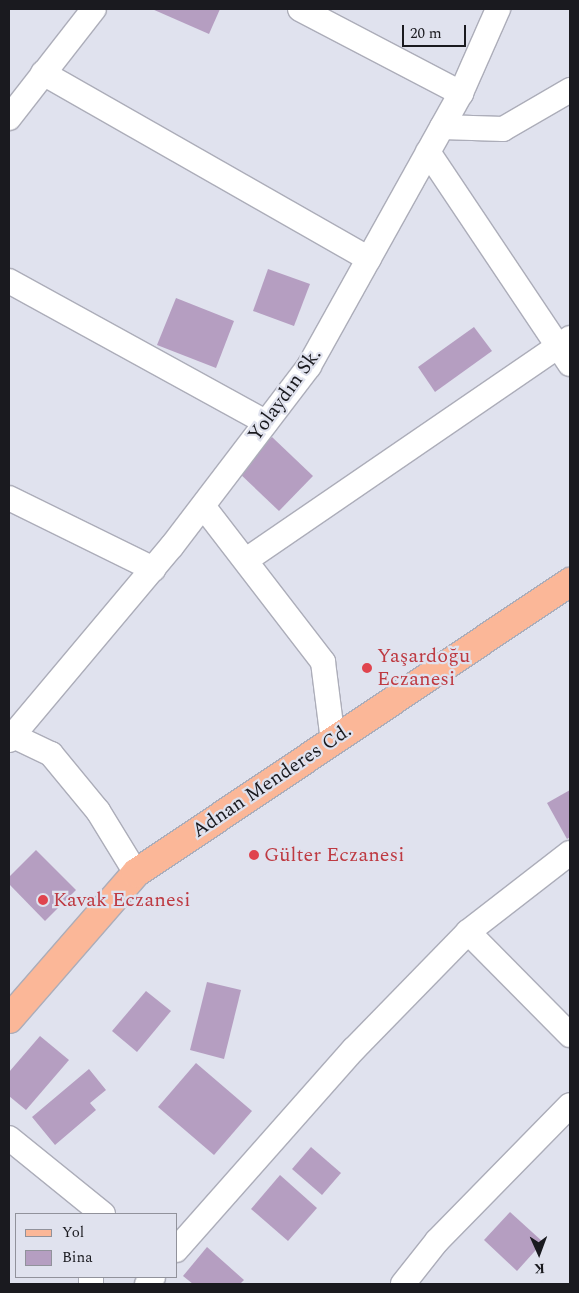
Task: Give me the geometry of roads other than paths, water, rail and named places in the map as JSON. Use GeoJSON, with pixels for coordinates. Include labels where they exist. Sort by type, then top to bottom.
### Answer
{"type":"FeatureCollection","features":[{"type":"Feature","properties":{"kind":"main road","name":"Adnan Menderes Cd."},"geometry":{"type":"LineString","coordinates":[[9,1019],[136,873],[570,582]]}},
{"type":"Feature","properties":{"kind":"street"},"geometry":{"type":"LineString","coordinates":[[9,118],[94,9]]}},
{"type":"Feature","properties":{"kind":"street"},"geometry":{"type":"LineString","coordinates":[[300,9],[461,93]]}},
{"type":"Feature","properties":{"kind":"street","name":"Yolaydın Sk."},"geometry":{"type":"LineString","coordinates":[[10,736],[203,506],[309,366],[461,93],[498,9]]}},
{"type":"Feature","properties":{"kind":"street"},"geometry":{"type":"LineString","coordinates":[[44,73],[369,259]]}},
{"type":"Feature","properties":{"kind":"street"},"geometry":{"type":"LineString","coordinates":[[442,127],[503,129],[570,90]]}},
{"type":"Feature","properties":{"kind":"street"},"geometry":{"type":"LineString","coordinates":[[246,560],[566,349],[428,152]]}},
{"type":"Feature","properties":{"kind":"street"},"geometry":{"type":"LineString","coordinates":[[9,281],[266,422]]}},
{"type":"Feature","properties":{"kind":"street"},"geometry":{"type":"LineString","coordinates":[[9,498],[152,569]]}},
{"type":"Feature","properties":{"kind":"street"},"geometry":{"type":"LineString","coordinates":[[203,506],[323,662],[333,741]]}},
{"type":"Feature","properties":{"kind":"street"},"geometry":{"type":"LineString","coordinates":[[10,736],[51,754],[98,811],[136,873]]}},
{"type":"Feature","properties":{"kind":"street"},"geometry":{"type":"LineString","coordinates":[[178,1248],[354,1049],[468,932],[570,853]]}},
{"type":"Feature","properties":{"kind":"street"},"geometry":{"type":"LineString","coordinates":[[468,932],[570,1035]]}},
{"type":"Feature","properties":{"kind":"street"},"geometry":{"type":"LineString","coordinates":[[403,1284],[437,1241],[570,1105]]}},
{"type":"Feature","properties":{"kind":"street"},"geometry":{"type":"LineString","coordinates":[[9,1138],[93,1210]]}},
{"type":"Feature","properties":{"kind":"place","name":"Yaşardoğu Eczanesi"},"geometry":{"type":"Point","coordinates":[367,668]}},
{"type":"Feature","properties":{"kind":"place","name":"Gülter Eczanesi"},"geometry":{"type":"Point","coordinates":[254,855]}},
{"type":"Feature","properties":{"kind":"place","name":"Kavak Eczanesi"},"geometry":{"type":"Point","coordinates":[43,900]}}]}
